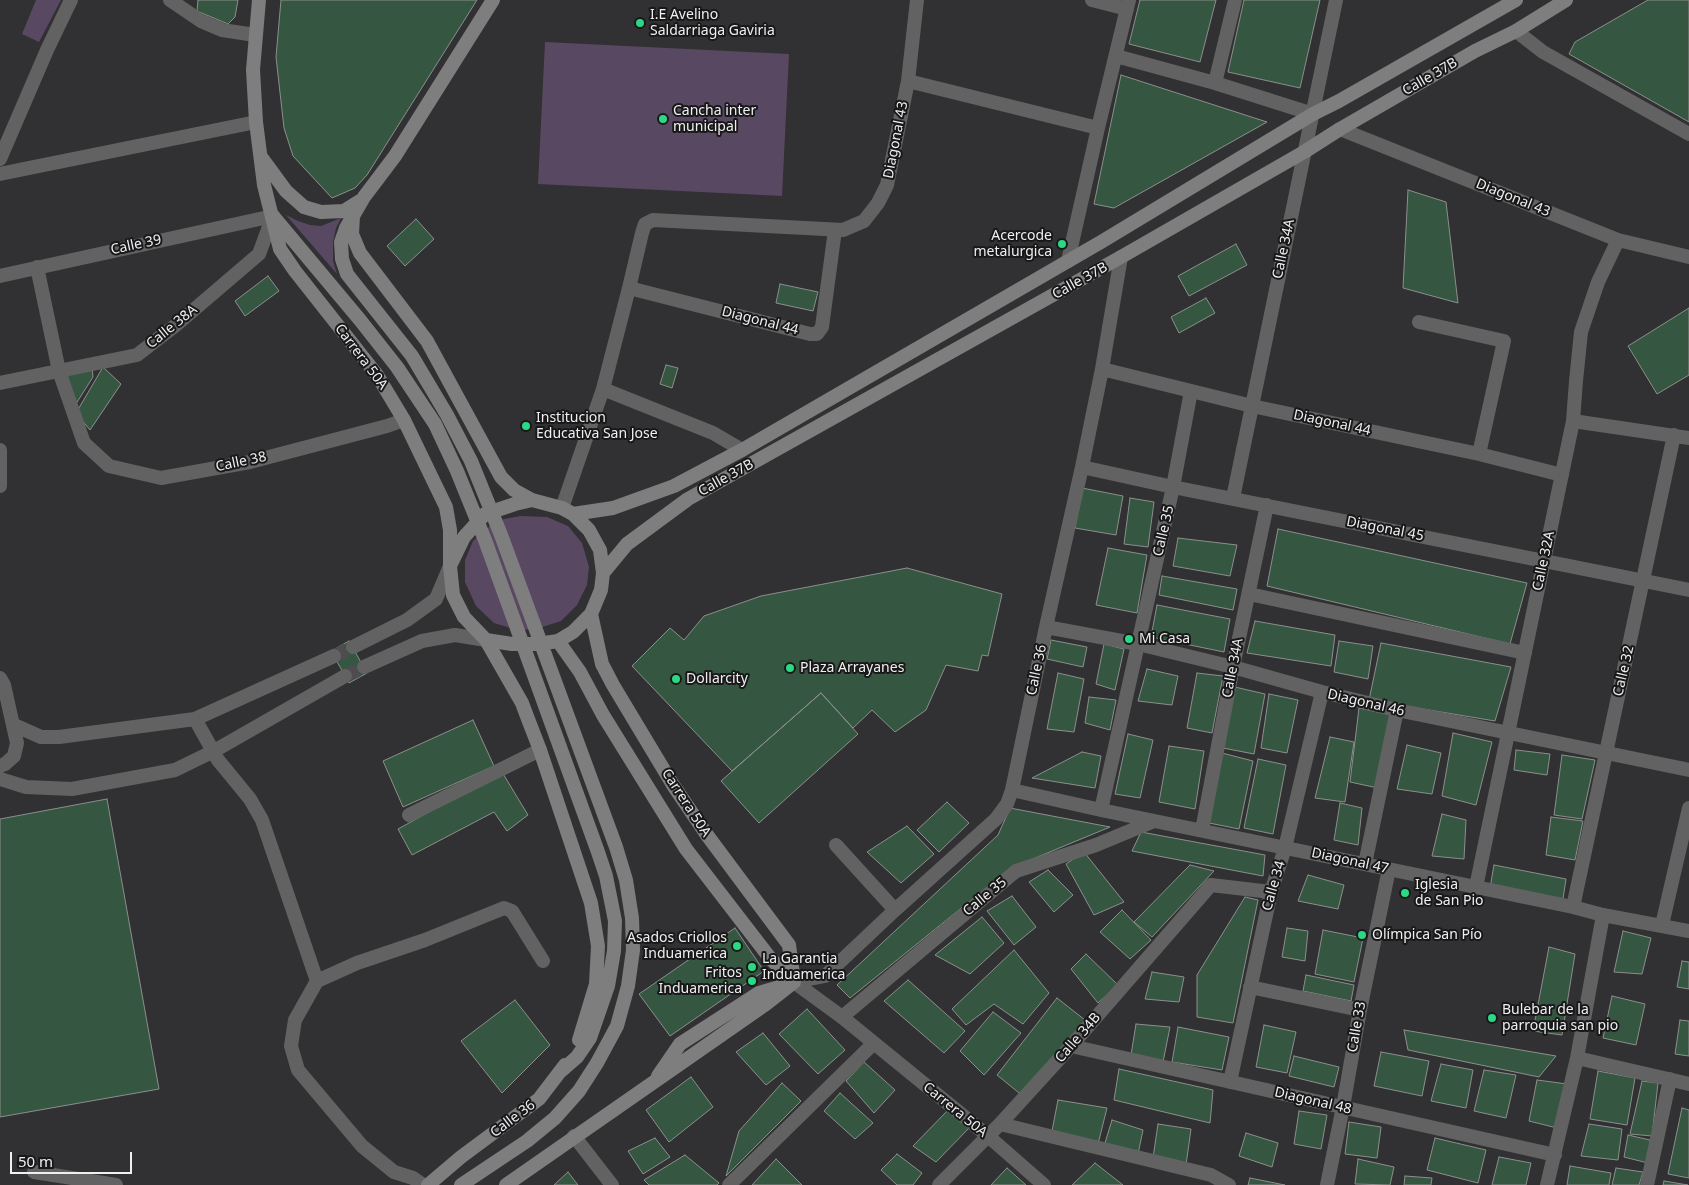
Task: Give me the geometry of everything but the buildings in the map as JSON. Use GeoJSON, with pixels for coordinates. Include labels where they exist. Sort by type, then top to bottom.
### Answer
{"type":"FeatureCollection","features":[{"type":"Feature","properties":{"kind":"main road","name":"Carrera 50A"},"geometry":{"type":"LineString","coordinates":[[258,0],[253,70],[256,122],[264,185],[280,249],[294,272],[377,375],[404,420],[446,507],[450,530],[450,566]]}},
{"type":"Feature","properties":{"kind":"main road"},"geometry":{"type":"LineString","coordinates":[[461,1185],[527,1141],[555,1118],[579,1091],[617,1026],[628,986],[633,950],[632,918],[626,880],[616,847],[504,544],[471,461],[447,414],[412,356],[347,274],[342,259],[340,242],[352,216],[395,156],[493,0]]}},
{"type":"Feature","properties":{"kind":"main road","name":"Calle 37B"},"geometry":{"type":"LineString","coordinates":[[568,511],[613,508],[674,486],[742,450],[1068,261],[1313,114],[1516,0]]}},
{"type":"Feature","properties":{"kind":"main road","name":"Calle 37B"},"geometry":{"type":"LineString","coordinates":[[604,573],[627,544],[688,499],[1121,258],[1304,152],[1340,129],[1566,0]]}},
{"type":"Feature","properties":{"kind":"main road"},"geometry":{"type":"LineString","coordinates":[[259,154],[286,191],[304,207],[321,212],[344,211],[364,197]]}},
{"type":"Feature","properties":{"kind":"main road"},"geometry":{"type":"LineString","coordinates":[[273,216],[397,367],[435,424],[457,471],[485,540],[598,852],[606,876],[615,921],[614,951],[608,986],[590,1038],[577,1057],[561,1071]]}},
{"type":"Feature","properties":{"kind":"main road"},"geometry":{"type":"LineString","coordinates":[[352,216],[352,234],[360,253],[427,341],[501,477],[514,490],[532,500],[568,511],[589,530],[600,550],[604,573],[602,590],[591,614],[573,632],[558,640],[538,644],[512,644],[486,640]]}},
{"type":"Feature","properties":{"kind":"main road"},"geometry":{"type":"LineString","coordinates":[[532,500],[485,514],[464,537],[450,566],[454,595],[464,617],[486,640],[522,703],[540,750]]}},
{"type":"Feature","properties":{"kind":"main road","name":"Carrera 50A"},"geometry":{"type":"LineString","coordinates":[[591,614],[602,664],[612,685],[701,826],[789,945],[794,982]]}},
{"type":"Feature","properties":{"kind":"main road","name":"Carrera 50A"},"geometry":{"type":"LineString","coordinates":[[558,640],[580,672],[603,715],[686,849],[770,958],[794,982]]}},
{"type":"Feature","properties":{"kind":"main road","name":"Calle 36"},"geometry":{"type":"LineString","coordinates":[[428,1185],[461,1157],[539,1099],[561,1071],[581,1037],[596,984],[598,946],[591,903],[540,750]]}},
{"type":"Feature","properties":{"kind":"main road","name":"Calle 36"},"geometry":{"type":"LineString","coordinates":[[506,1185],[655,1081],[680,1044],[759,993],[794,982]]}},
{"type":"Feature","properties":{"kind":"street"},"geometry":{"type":"LineString","coordinates":[[0,160],[47,50],[71,0]]}},
{"type":"Feature","properties":{"kind":"street"},"geometry":{"type":"LineString","coordinates":[[170,0],[201,21],[222,30],[255,35]]}},
{"type":"Feature","properties":{"kind":"street"},"geometry":{"type":"LineString","coordinates":[[908,81],[917,0]]}},
{"type":"Feature","properties":{"kind":"street"},"geometry":{"type":"LineString","coordinates":[[1068,261],[1128,4],[1092,0]]}},
{"type":"Feature","properties":{"kind":"street"},"geometry":{"type":"LineString","coordinates":[[1215,82],[1235,0]]}},
{"type":"Feature","properties":{"kind":"street","name":"Calle 34A"},"geometry":{"type":"LineString","coordinates":[[1233,498],[1336,0]]}},
{"type":"Feature","properties":{"kind":"street"},"geometry":{"type":"LineString","coordinates":[[1516,30],[1543,52],[1689,134]]}},
{"type":"Feature","properties":{"kind":"street"},"geometry":{"type":"LineString","coordinates":[[1116,56],[1215,82],[1313,114]]}},
{"type":"Feature","properties":{"kind":"street","name":"Diagonal 43"},"geometry":{"type":"LineString","coordinates":[[629,288],[645,224],[653,220],[835,230],[844,230],[864,221],[878,202],[887,185],[908,81],[1098,128]]}},
{"type":"Feature","properties":{"kind":"street"},"geometry":{"type":"LineString","coordinates":[[0,174],[256,122]]}},
{"type":"Feature","properties":{"kind":"street","name":"Diagonal 43"},"geometry":{"type":"LineString","coordinates":[[1340,129],[1618,240],[1689,257]]}},
{"type":"Feature","properties":{"kind":"street","name":"Calle 39"},"geometry":{"type":"LineString","coordinates":[[0,276],[273,216]]}},
{"type":"Feature","properties":{"kind":"street","name":"Calle 38A"},"geometry":{"type":"LineString","coordinates":[[0,383],[137,355],[176,325],[259,254],[273,216]]}},
{"type":"Feature","properties":{"kind":"street","name":"Diagonal 44"},"geometry":{"type":"LineString","coordinates":[[629,288],[801,332],[817,334],[822,327],[835,230]]}},
{"type":"Feature","properties":{"kind":"street","name":"Calle 32A"},"geometry":{"type":"LineString","coordinates":[[1476,887],[1573,421],[1581,332],[1598,282],[1618,240]]}},
{"type":"Feature","properties":{"kind":"street","name":"Calle 36"},"geometry":{"type":"LineString","coordinates":[[794,982],[825,976],[996,819],[1007,804],[1012,790],[1046,626],[1082,467],[1102,369],[1121,258]]}},
{"type":"Feature","properties":{"kind":"street"},"geometry":{"type":"LineString","coordinates":[[37,267],[59,371]]}},
{"type":"Feature","properties":{"kind":"street"},"geometry":{"type":"LineString","coordinates":[[568,511],[629,288]]}},
{"type":"Feature","properties":{"kind":"street"},"geometry":{"type":"LineString","coordinates":[[1419,322],[1504,341],[1479,454]]}},
{"type":"Feature","properties":{"kind":"street","name":"Diagonal 44"},"geometry":{"type":"LineString","coordinates":[[1102,369],[1252,406],[1479,454],[1562,475]]}},
{"type":"Feature","properties":{"kind":"street","name":"Calle 38"},"geometry":{"type":"LineString","coordinates":[[59,371],[84,443],[109,466],[161,478],[250,462],[404,420]]}},
{"type":"Feature","properties":{"kind":"street"},"geometry":{"type":"LineString","coordinates":[[603,388],[713,433],[742,450]]}},
{"type":"Feature","properties":{"kind":"street","name":"Calle 35"},"geometry":{"type":"LineString","coordinates":[[1101,810],[1173,487],[1191,391]]}},
{"type":"Feature","properties":{"kind":"street"},"geometry":{"type":"LineString","coordinates":[[1573,421],[1689,438]]}},
{"type":"Feature","properties":{"kind":"street","name":"Calle 32"},"geometry":{"type":"LineString","coordinates":[[1573,907],[1674,435]]}},
{"type":"Feature","properties":{"kind":"street"},"geometry":{"type":"LineString","coordinates":[[0,450],[0,486]]}},
{"type":"Feature","properties":{"kind":"street","name":"Diagonal 45"},"geometry":{"type":"LineString","coordinates":[[1082,467],[1173,487],[1689,590]]}},
{"type":"Feature","properties":{"kind":"street","name":"Calle 34A"},"geometry":{"type":"LineString","coordinates":[[1202,830],[1233,667],[1267,505]]}},
{"type":"Feature","properties":{"kind":"street"},"geometry":{"type":"LineString","coordinates":[[353,647],[407,620],[436,599],[450,566]]}},
{"type":"Feature","properties":{"kind":"street"},"geometry":{"type":"LineString","coordinates":[[1249,594],[1525,653]]}},
{"type":"Feature","properties":{"kind":"street","name":"Diagonal 46"},"geometry":{"type":"LineString","coordinates":[[1046,626],[1138,644],[1397,710],[1689,770]]}},
{"type":"Feature","properties":{"kind":"street"},"geometry":{"type":"LineString","coordinates":[[368,641],[366,653],[372,660],[370,664],[422,641],[454,635],[486,640]]}},
{"type":"Feature","properties":{"kind":"street"},"geometry":{"type":"LineString","coordinates":[[14,725],[41,737],[59,737],[195,719],[334,656]]}},
{"type":"Feature","properties":{"kind":"street"},"geometry":{"type":"LineString","coordinates":[[0,779],[26,787],[72,789],[175,770],[214,751],[345,676]]}},
{"type":"Feature","properties":{"kind":"street"},"geometry":{"type":"LineString","coordinates":[[0,678],[4,685],[17,743],[14,756],[0,766]]}},
{"type":"Feature","properties":{"kind":"street","name":"Calle 34"},"geometry":{"type":"LineString","coordinates":[[1230,1082],[1271,892],[1285,848],[1322,692]]}},
{"type":"Feature","properties":{"kind":"street"},"geometry":{"type":"LineString","coordinates":[[1366,864],[1397,710]]}},
{"type":"Feature","properties":{"kind":"street"},"geometry":{"type":"LineString","coordinates":[[195,719],[218,760],[250,798],[262,820],[317,981]]}},
{"type":"Feature","properties":{"kind":"street"},"geometry":{"type":"LineString","coordinates":[[409,815],[540,750]]}},
{"type":"Feature","properties":{"kind":"street","name":"Diagonal 47"},"geometry":{"type":"LineString","coordinates":[[1012,790],[1573,907],[1603,915],[1689,930]]}},
{"type":"Feature","properties":{"kind":"street"},"geometry":{"type":"LineString","coordinates":[[1662,925],[1689,808]]}},
{"type":"Feature","properties":{"kind":"street","name":"Calle 35"},"geometry":{"type":"LineString","coordinates":[[842,1017],[1016,871],[1096,845],[1154,821]]}},
{"type":"Feature","properties":{"kind":"street"},"geometry":{"type":"LineString","coordinates":[[836,845],[895,910]]}},
{"type":"Feature","properties":{"kind":"street","name":"Calle 33"},"geometry":{"type":"LineString","coordinates":[[1327,1185],[1389,869]]}},
{"type":"Feature","properties":{"kind":"street","name":"Calle 34B"},"geometry":{"type":"LineString","coordinates":[[939,1185],[1000,1124],[1071,1046],[1211,885],[1271,892]]}},
{"type":"Feature","properties":{"kind":"street"},"geometry":{"type":"LineString","coordinates":[[423,1185],[412,1178],[394,1172],[362,1146],[298,1070],[291,1046],[295,1020],[317,981],[357,963],[425,940],[504,908],[512,911],[543,961]]}},
{"type":"Feature","properties":{"kind":"street"},"geometry":{"type":"LineString","coordinates":[[1547,1185],[1577,1058],[1603,915]]}},
{"type":"Feature","properties":{"kind":"street","name":"Carrera 50A"},"geometry":{"type":"LineString","coordinates":[[794,982],[842,1017],[988,1136],[1044,1185]]}},
{"type":"Feature","properties":{"kind":"street"},"geometry":{"type":"LineString","coordinates":[[1250,987],[1360,1010]]}},
{"type":"Feature","properties":{"kind":"street"},"geometry":{"type":"LineString","coordinates":[[729,1185],[873,1044]]}},
{"type":"Feature","properties":{"kind":"street","name":"Diagonal 48"},"geometry":{"type":"LineString","coordinates":[[1071,1046],[1555,1155]]}},
{"type":"Feature","properties":{"kind":"street"},"geometry":{"type":"LineString","coordinates":[[1577,1058],[1689,1084]]}},
{"type":"Feature","properties":{"kind":"street"},"geometry":{"type":"LineString","coordinates":[[1647,1185],[1670,1079]]}},
{"type":"Feature","properties":{"kind":"street"},"geometry":{"type":"LineString","coordinates":[[1000,1124],[1211,1175],[1229,1185]]}},
{"type":"Feature","properties":{"kind":"street"},"geometry":{"type":"LineString","coordinates":[[574,1136],[612,1185]]}},
{"type":"Feature","properties":{"kind":"street"},"geometry":{"type":"LineString","coordinates":[[34,1172],[116,1185]]}},
{"type":"Feature","properties":{"kind":"shaded area"},"geometry":{"type":"Polygon","coordinates":[[[36,0],[61,0],[39,42],[22,34],[36,0]]]}},
{"type":"Feature","properties":{"kind":"shaded area","name":"Cancha inter municipal"},"geometry":{"type":"Polygon","coordinates":[[[545,42],[789,54],[782,196],[538,184],[545,42]]]}},
{"type":"Feature","properties":{"kind":"shaded area"},"geometry":{"type":"Polygon","coordinates":[[[286,215],[310,225],[321,226],[341,218],[336,228],[333,242],[333,261],[337,274],[286,215]]]}},
{"type":"Feature","properties":{"kind":"shaded area"},"geometry":{"type":"Polygon","coordinates":[[[521,516],[547,517],[568,526],[582,543],[589,567],[587,585],[577,605],[561,621],[536,629],[517,630],[494,623],[476,606],[465,582],[465,560],[473,541],[491,525],[504,519],[521,516]]]}},
{"type":"Feature","properties":{"kind":"tunnel"},"geometry":{"type":"LineString","coordinates":[[334,656],[353,647]]}},
{"type":"Feature","properties":{"kind":"tunnel"},"geometry":{"type":"LineString","coordinates":[[345,676],[364,667]]}},
{"type":"Feature","properties":{"kind":"place","name":"I.E Avelino Saldarriaga Gaviria"},"geometry":{"type":"Point","coordinates":[640,23]}},
{"type":"Feature","properties":{"kind":"place","name":"Cancha inter municipal"},"geometry":{"type":"Point","coordinates":[663,119]}},
{"type":"Feature","properties":{"kind":"place","name":"Acercode metalurgica"},"geometry":{"type":"Point","coordinates":[1062,244]}},
{"type":"Feature","properties":{"kind":"place","name":"Institucion Educativa San Jose"},"geometry":{"type":"Point","coordinates":[526,426]}},
{"type":"Feature","properties":{"kind":"place","name":"Mi Casa"},"geometry":{"type":"Point","coordinates":[1129,639]}},
{"type":"Feature","properties":{"kind":"place","name":"Plaza Arrayanes"},"geometry":{"type":"Point","coordinates":[790,668]}},
{"type":"Feature","properties":{"kind":"place","name":"Dollarcity"},"geometry":{"type":"Point","coordinates":[676,679]}},
{"type":"Feature","properties":{"kind":"place","name":"Iglesia de San Pio"},"geometry":{"type":"Point","coordinates":[1405,893]}},
{"type":"Feature","properties":{"kind":"place","name":"Olímpica San Pío"},"geometry":{"type":"Point","coordinates":[1362,935]}},
{"type":"Feature","properties":{"kind":"place","name":"Asados Criollos Induamerica"},"geometry":{"type":"Point","coordinates":[737,946]}},
{"type":"Feature","properties":{"kind":"place","name":"La Garantia Induamerica"},"geometry":{"type":"Point","coordinates":[752,967]}},
{"type":"Feature","properties":{"kind":"place","name":"Fritos Induamerica"},"geometry":{"type":"Point","coordinates":[752,981]}},
{"type":"Feature","properties":{"kind":"place","name":"Bulebar de la parroquia san pio"},"geometry":{"type":"Point","coordinates":[1492,1018]}}]}
